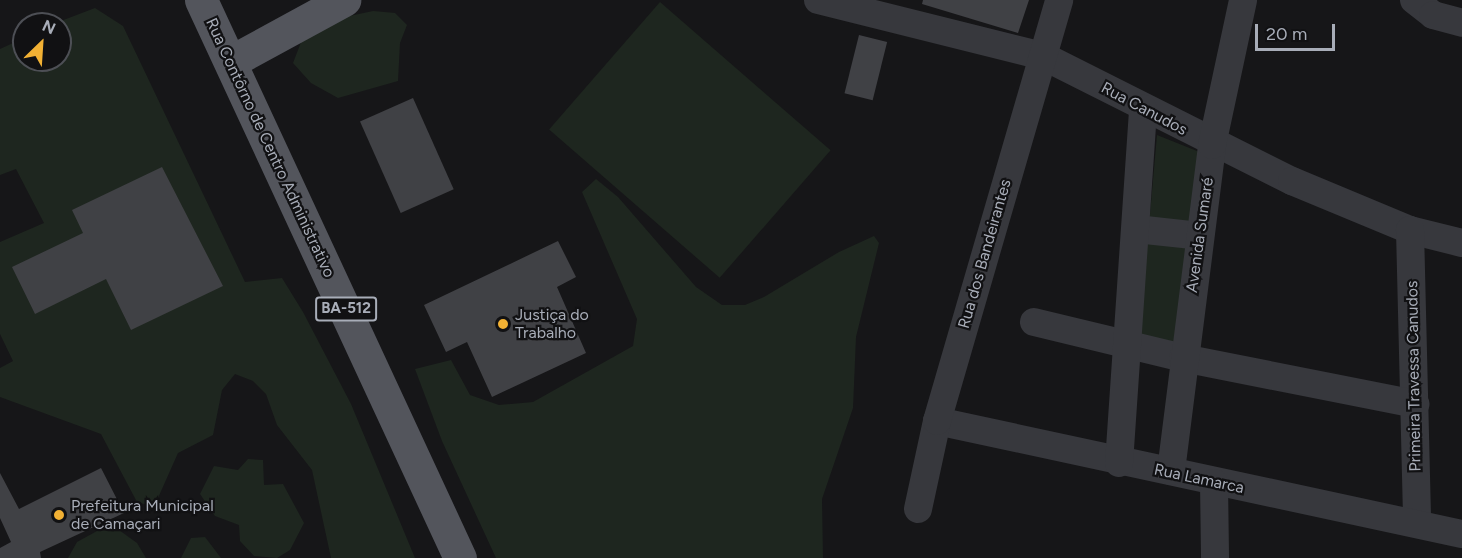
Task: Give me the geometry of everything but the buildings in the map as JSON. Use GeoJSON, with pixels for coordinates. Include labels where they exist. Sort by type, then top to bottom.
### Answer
{"type":"FeatureCollection","features":[{"type":"Feature","properties":{"kind":"main road","name":"Rua Contôrno de Centro Administrativo"},"geometry":{"type":"LineString","coordinates":[[201,0],[232,61],[460,558]]}},
{"type":"Feature","properties":{"kind":"main road"},"geometry":{"type":"LineString","coordinates":[[232,61],[344,0]]}},
{"type":"Feature","properties":{"kind":"street","name":"Rua Canudos"},"geometry":{"type":"LineString","coordinates":[[818,0],[1043,56],[1212,145],[1410,230],[1462,243]]}},
{"type":"Feature","properties":{"kind":"street","name":"Rua dos Bandeirantes"},"geometry":{"type":"LineString","coordinates":[[918,509],[937,421],[1059,0]]}},
{"type":"Feature","properties":{"kind":"street","name":"Avenida Sumaré"},"geometry":{"type":"LineString","coordinates":[[1171,471],[1183,358],[1212,145],[1243,0]]}},
{"type":"Feature","properties":{"kind":"street"},"geometry":{"type":"LineString","coordinates":[[1414,0],[1433,15],[1462,23]]}},
{"type":"Feature","properties":{"kind":"street"},"geometry":{"type":"LineString","coordinates":[[1119,463],[1130,346],[1143,109]]}},
{"type":"Feature","properties":{"kind":"street"},"geometry":{"type":"LineString","coordinates":[[1136,229],[1200,236]]}},
{"type":"Feature","properties":{"kind":"street","name":"Primeira Travessa Canudos"},"geometry":{"type":"LineString","coordinates":[[1410,230],[1416,404],[1417,522]]}},
{"type":"Feature","properties":{"kind":"street"},"geometry":{"type":"LineString","coordinates":[[1034,322],[1183,358],[1416,404]]}},
{"type":"Feature","properties":{"kind":"street","name":"Rua Lamarca"},"geometry":{"type":"LineString","coordinates":[[937,421],[1119,463],[1171,471],[1215,483],[1417,522],[1462,534]]}},
{"type":"Feature","properties":{"kind":"street"},"geometry":{"type":"LineString","coordinates":[[1215,483],[1215,558]]}},
{"type":"Feature","properties":{"kind":"shaded area"},"geometry":{"type":"Polygon","coordinates":[[[660,2],[831,150],[720,278],[549,130],[660,2]]]}},
{"type":"Feature","properties":{"kind":"shaded area"},"geometry":{"type":"Polygon","coordinates":[[[95,8],[123,26],[245,282],[282,278],[303,312],[351,404],[415,558],[331,558],[312,470],[277,425],[266,394],[253,381],[235,374],[222,390],[213,435],[178,453],[158,498],[148,505],[137,502],[101,434],[0,397],[0,368],[13,361],[0,334],[0,242],[44,223],[16,169],[0,175],[0,49],[12,44],[12,72],[72,72],[72,17],[95,8]]]}},
{"type":"Feature","properties":{"kind":"shaded area"},"geometry":{"type":"Polygon","coordinates":[[[373,11],[395,13],[407,25],[400,43],[398,81],[338,98],[311,83],[293,63],[303,37],[326,21],[373,11]]]}},
{"type":"Feature","properties":{"kind":"shaded area"},"geometry":{"type":"Polygon","coordinates":[[[1157,135],[1202,153],[1176,347],[1139,339],[1157,135]]]}},
{"type":"Feature","properties":{"kind":"shaded area"},"geometry":{"type":"Polygon","coordinates":[[[596,179],[618,197],[696,287],[722,305],[745,305],[764,297],[839,252],[874,236],[879,243],[856,337],[853,408],[822,499],[823,558],[496,558],[442,441],[415,369],[451,360],[470,395],[499,405],[533,402],[633,346],[637,319],[582,192],[596,179]]]}},
{"type":"Feature","properties":{"kind":"shaded area"},"geometry":{"type":"Polygon","coordinates":[[[248,459],[263,460],[264,485],[283,484],[304,523],[290,550],[277,558],[254,556],[240,541],[239,525],[215,516],[200,494],[214,466],[238,470],[248,459]]]}},
{"type":"Feature","properties":{"kind":"shaded area"},"geometry":{"type":"Polygon","coordinates":[[[119,530],[137,543],[146,558],[68,558],[77,542],[97,531],[119,530]]]}},
{"type":"Feature","properties":{"kind":"shaded area"},"geometry":{"type":"Polygon","coordinates":[[[205,537],[221,558],[181,558],[191,538],[205,537]]]}},
{"type":"Feature","properties":{"kind":"place","name":"Justiça do Trabalho"},"geometry":{"type":"Point","coordinates":[503,324]}},
{"type":"Feature","properties":{"kind":"place","name":"Prefeitura Municipal de Camaçari"},"geometry":{"type":"Point","coordinates":[59,515]}}]}
